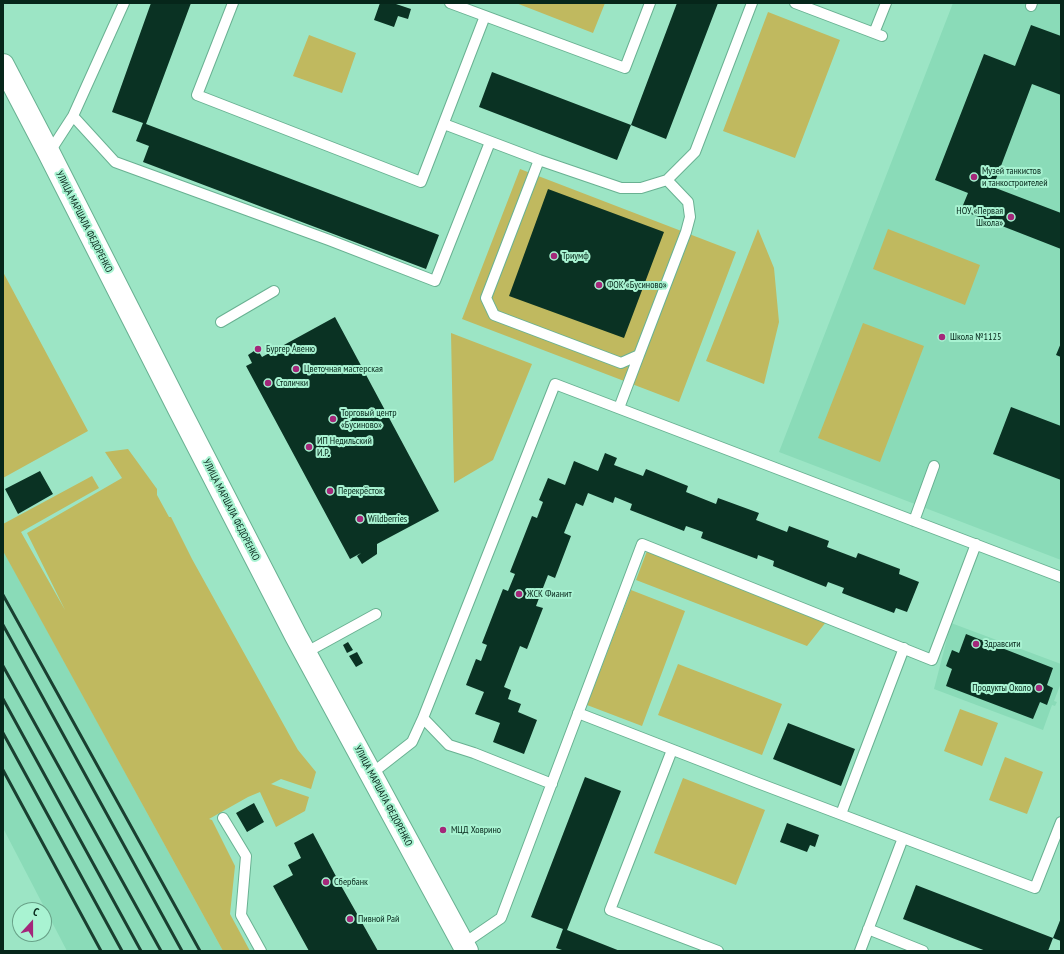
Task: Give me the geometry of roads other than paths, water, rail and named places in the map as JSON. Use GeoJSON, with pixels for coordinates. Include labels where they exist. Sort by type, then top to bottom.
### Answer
{"type":"FeatureCollection","features":[{"type":"Feature","properties":{"kind":"street","name":"УЛИЦА МАРШАЛА ФЕДОРЕНКО"},"geometry":{"type":"LineString","coordinates":[[3,66],[49,152],[305,653],[465,947]]}},
{"type":"Feature","properties":{"kind":"lane"},"geometry":{"type":"LineString","coordinates":[[49,152],[73,116],[124,3]]}},
{"type":"Feature","properties":{"kind":"lane"},"geometry":{"type":"LineString","coordinates":[[233,3],[197,95],[421,182],[485,16]]}},
{"type":"Feature","properties":{"kind":"lane"},"geometry":{"type":"LineString","coordinates":[[450,3],[625,68],[650,3]]}},
{"type":"Feature","properties":{"kind":"lane"},"geometry":{"type":"LineString","coordinates":[[444,124],[539,160],[621,188],[641,188],[667,180],[695,152],[752,3]]}},
{"type":"Feature","properties":{"kind":"lane"},"geometry":{"type":"LineString","coordinates":[[795,3],[819,7],[878,35],[886,3]]}},
{"type":"Feature","properties":{"kind":"lane"},"geometry":{"type":"LineString","coordinates":[[73,116],[115,162],[329,240],[435,281],[490,142]]}},
{"type":"Feature","properties":{"kind":"lane"},"geometry":{"type":"LineString","coordinates":[[539,160],[486,298],[494,314],[621,363],[639,355]]}},
{"type":"Feature","properties":{"kind":"lane"},"geometry":{"type":"LineString","coordinates":[[619,408],[686,232],[690,217],[688,202],[667,180]]}},
{"type":"Feature","properties":{"kind":"lane"},"geometry":{"type":"LineString","coordinates":[[221,322],[274,291]]}},
{"type":"Feature","properties":{"kind":"lane"},"geometry":{"type":"LineString","coordinates":[[371,774],[412,742],[555,384],[1061,577]]}},
{"type":"Feature","properties":{"kind":"lane"},"geometry":{"type":"LineString","coordinates":[[914,521],[934,466]]}},
{"type":"Feature","properties":{"kind":"lane"},"geometry":{"type":"LineString","coordinates":[[465,947],[501,918],[642,544],[932,660],[976,544]]}},
{"type":"Feature","properties":{"kind":"lane"},"geometry":{"type":"LineString","coordinates":[[305,653],[376,614]]}},
{"type":"Feature","properties":{"kind":"lane"},"geometry":{"type":"LineString","coordinates":[[841,814],[904,648]]}},
{"type":"Feature","properties":{"kind":"lane"},"geometry":{"type":"LineString","coordinates":[[578,713],[1035,888],[1061,822]]}},
{"type":"Feature","properties":{"kind":"lane"},"geometry":{"type":"LineString","coordinates":[[422,718],[449,745],[474,753],[552,784]]}},
{"type":"Feature","properties":{"kind":"lane"},"geometry":{"type":"LineString","coordinates":[[672,750],[610,910],[718,951]]}},
{"type":"Feature","properties":{"kind":"lane"},"geometry":{"type":"LineString","coordinates":[[223,818],[246,856],[241,915],[261,951]]}},
{"type":"Feature","properties":{"kind":"lane"},"geometry":{"type":"LineString","coordinates":[[860,951],[903,838]]}},
{"type":"Feature","properties":{"kind":"lane"},"geometry":{"type":"LineString","coordinates":[[868,929],[923,951]]}},
{"type":"Feature","properties":{"kind":"railway"},"geometry":{"type":"LineString","coordinates":[[3,595],[200,951]]}},
{"type":"Feature","properties":{"kind":"railway"},"geometry":{"type":"LineString","coordinates":[[3,625],[182,951]]}},
{"type":"Feature","properties":{"kind":"railway"},"geometry":{"type":"LineString","coordinates":[[3,666],[161,951]]}},
{"type":"Feature","properties":{"kind":"railway"},"geometry":{"type":"LineString","coordinates":[[3,699],[141,951]]}},
{"type":"Feature","properties":{"kind":"railway"},"geometry":{"type":"LineString","coordinates":[[3,733],[122,951]]}},
{"type":"Feature","properties":{"kind":"railway"},"geometry":{"type":"LineString","coordinates":[[3,770],[101,951]]}},
{"type":"Feature","properties":{"kind":"place","name":"Музей танкистов и танкостроителей"},"geometry":{"type":"Point","coordinates":[974,177]}},
{"type":"Feature","properties":{"kind":"place","name":"НОУ «Первая Школа»"},"geometry":{"type":"Point","coordinates":[1011,217]}},
{"type":"Feature","properties":{"kind":"place","name":"Триумф"},"geometry":{"type":"Point","coordinates":[554,256]}},
{"type":"Feature","properties":{"kind":"place","name":"ФОК «Бусиново»"},"geometry":{"type":"Point","coordinates":[599,285]}},
{"type":"Feature","properties":{"kind":"place","name":"Школа №1125"},"geometry":{"type":"Point","coordinates":[942,337]}},
{"type":"Feature","properties":{"kind":"place","name":"Бургер Авеню"},"geometry":{"type":"Point","coordinates":[258,349]}},
{"type":"Feature","properties":{"kind":"place","name":"Цветочная мастерская"},"geometry":{"type":"Point","coordinates":[296,369]}},
{"type":"Feature","properties":{"kind":"place","name":"Столички"},"geometry":{"type":"Point","coordinates":[268,383]}},
{"type":"Feature","properties":{"kind":"place","name":"Торговый центр «Бусиново»"},"geometry":{"type":"Point","coordinates":[333,419]}},
{"type":"Feature","properties":{"kind":"place","name":"ИП Недильский И.Р."},"geometry":{"type":"Point","coordinates":[309,447]}},
{"type":"Feature","properties":{"kind":"place","name":"Перекрёсток"},"geometry":{"type":"Point","coordinates":[330,491]}},
{"type":"Feature","properties":{"kind":"place","name":"Wildberries"},"geometry":{"type":"Point","coordinates":[360,519]}},
{"type":"Feature","properties":{"kind":"place","name":"ЖСК Фианит"},"geometry":{"type":"Point","coordinates":[519,594]}},
{"type":"Feature","properties":{"kind":"place","name":"Здравсити"},"geometry":{"type":"Point","coordinates":[976,644]}},
{"type":"Feature","properties":{"kind":"place","name":"Продукты Около"},"geometry":{"type":"Point","coordinates":[1039,688]}},
{"type":"Feature","properties":{"kind":"place","name":"МЦД Ховрино"},"geometry":{"type":"Point","coordinates":[443,830]}},
{"type":"Feature","properties":{"kind":"place","name":"Сбербанк"},"geometry":{"type":"Point","coordinates":[326,882]}},
{"type":"Feature","properties":{"kind":"place","name":"Пивной Рай"},"geometry":{"type":"Point","coordinates":[350,919]}}]}
